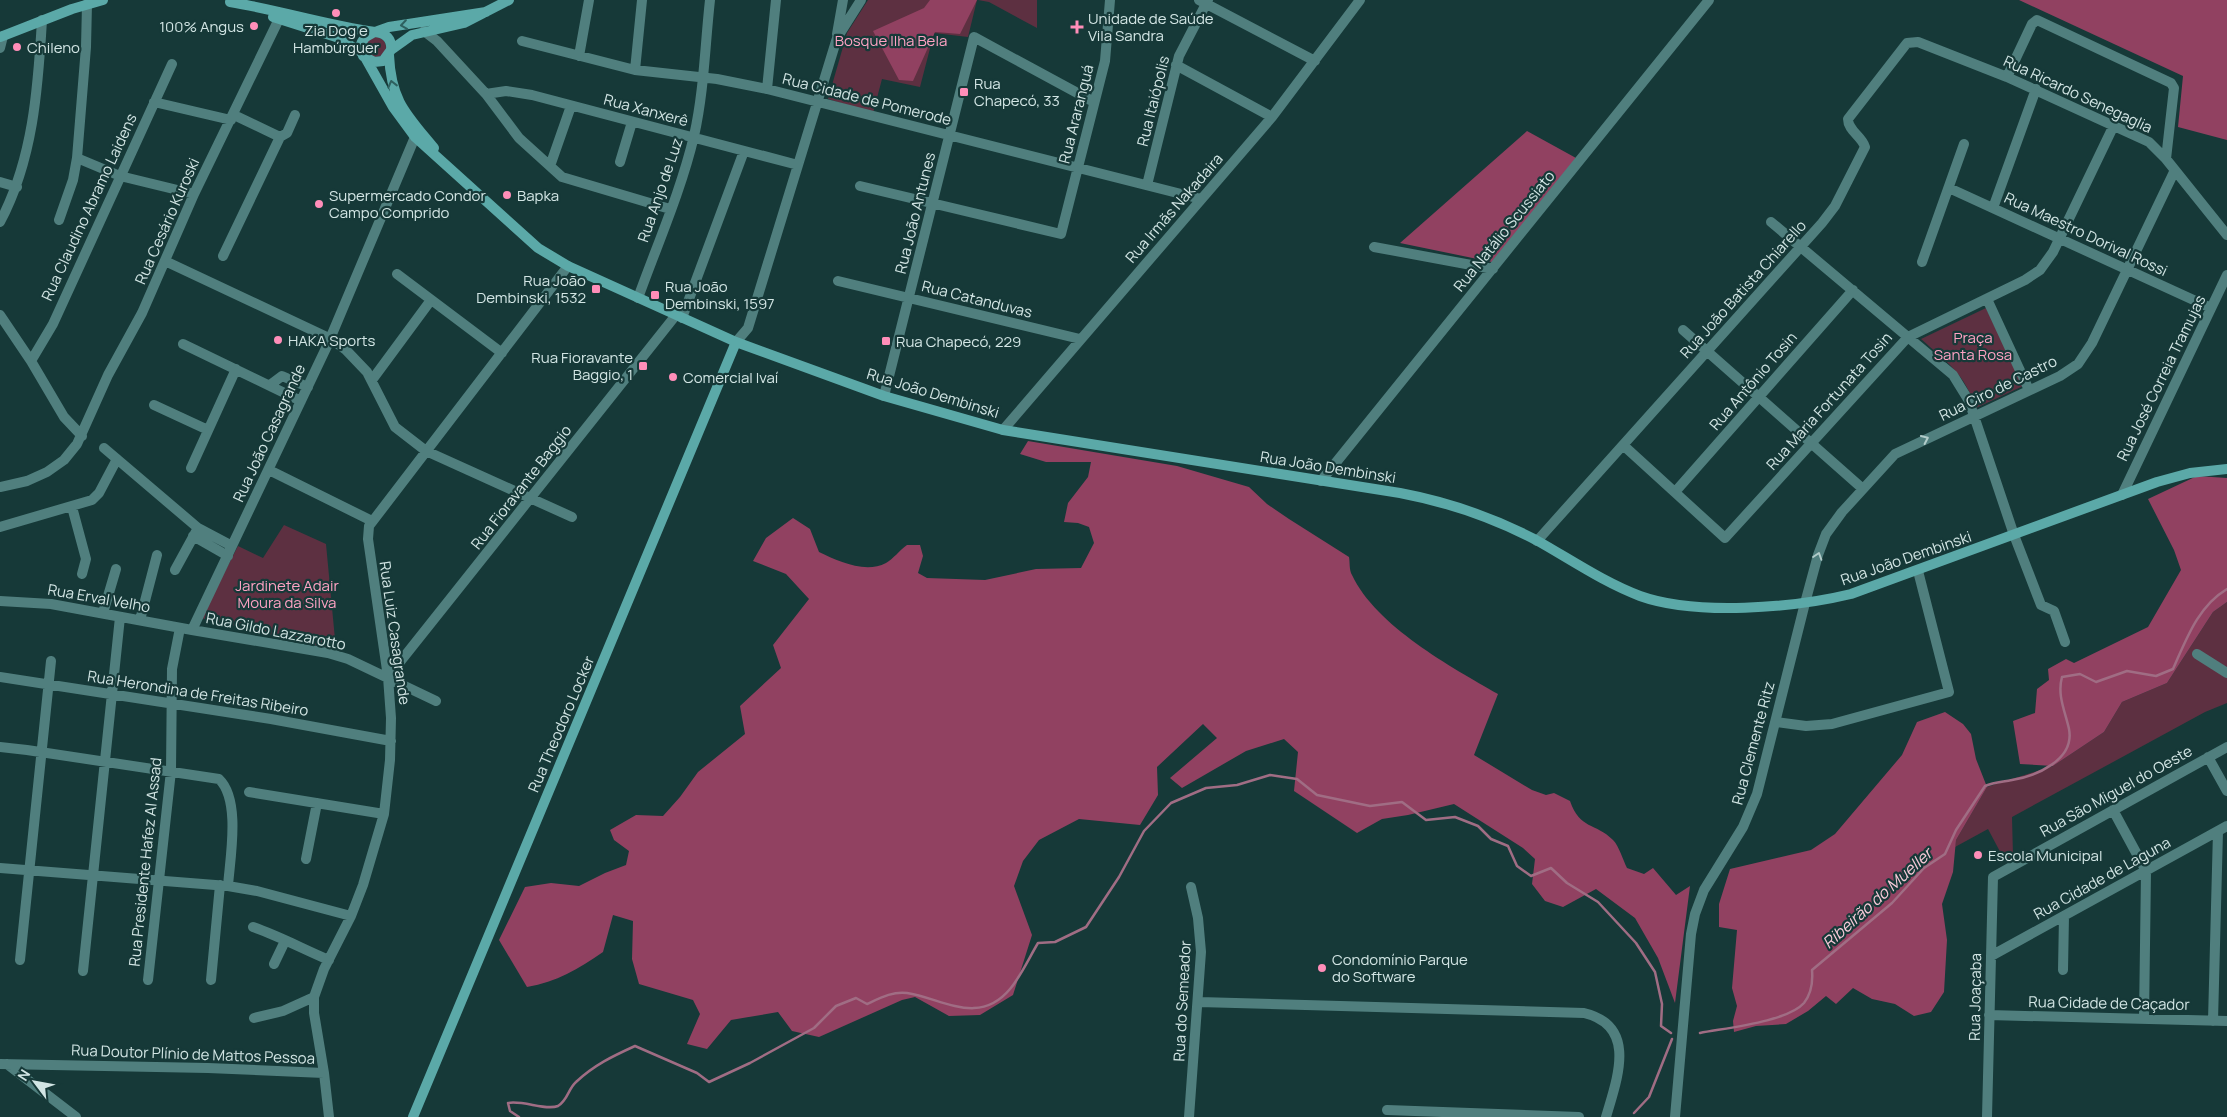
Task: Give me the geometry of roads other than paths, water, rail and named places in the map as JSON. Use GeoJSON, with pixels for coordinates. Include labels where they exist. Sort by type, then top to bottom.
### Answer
{"type":"FeatureCollection","features":[{"type":"Feature","properties":{"kind":"main road"},"geometry":{"type":"LineString","coordinates":[[2,36],[42,20],[103,0]]}},
{"type":"Feature","properties":{"kind":"main road"},"geometry":{"type":"LineString","coordinates":[[486,12],[375,32],[363,39],[364,55],[379,62],[407,37],[424,31],[464,23],[486,12],[509,0]]}},
{"type":"Feature","properties":{"kind":"main road","name":"Rua João Dembinski"},"geometry":{"type":"LineString","coordinates":[[225,1],[336,36],[364,55],[393,107],[415,137],[538,248],[568,266],[736,342],[884,396],[1003,430],[1428,498],[1492,519],[1537,541],[1618,586],[1641,596],[1670,604],[1707,607],[1805,603],[1864,591],[2174,477],[2227,469]]}},
{"type":"Feature","properties":{"kind":"main road","name":"Rua João Dembinski"},"geometry":{"type":"LineString","coordinates":[[225,1],[260,7],[332,25],[375,32]]}},
{"type":"Feature","properties":{"kind":"main road"},"geometry":{"type":"LineString","coordinates":[[375,32],[388,37],[390,52]]}},
{"type":"Feature","properties":{"kind":"main road","name":"Rua João Dembinski"},"geometry":{"type":"LineString","coordinates":[[390,52],[392,84],[397,98],[411,120],[449,166]]}},
{"type":"Feature","properties":{"kind":"main road","name":"Rua Theodoro Locker"},"geometry":{"type":"LineString","coordinates":[[413,1117],[736,342]]}},
{"type":"Feature","properties":{"kind":"street"},"geometry":{"type":"LineString","coordinates":[[579,56],[589,0]]}},
{"type":"Feature","properties":{"kind":"street"},"geometry":{"type":"LineString","coordinates":[[635,70],[642,0]]}},
{"type":"Feature","properties":{"kind":"street","name":"Rua Anjo de Luz"},"geometry":{"type":"LineString","coordinates":[[638,298],[670,210],[693,138],[710,0]]}},
{"type":"Feature","properties":{"kind":"street"},"geometry":{"type":"LineString","coordinates":[[767,89],[776,0]]}},
{"type":"Feature","properties":{"kind":"street"},"geometry":{"type":"LineString","coordinates":[[736,342],[748,328],[837,38],[843,0]]}},
{"type":"Feature","properties":{"kind":"street"},"geometry":{"type":"LineString","coordinates":[[837,38],[861,0]]}},
{"type":"Feature","properties":{"kind":"street","name":"Rua Araranguá"},"geometry":{"type":"LineString","coordinates":[[932,204],[1061,234],[1106,54],[1110,0]]}},
{"type":"Feature","properties":{"kind":"street","name":"Rua Irmãs Nakadaira"},"geometry":{"type":"LineString","coordinates":[[1003,430],[1272,117],[1360,0]]}},
{"type":"Feature","properties":{"kind":"street","name":"Rua Natálio Scussiato"},"geometry":{"type":"LineString","coordinates":[[1321,481],[1709,0]]}},
{"type":"Feature","properties":{"kind":"street"},"geometry":{"type":"LineString","coordinates":[[1204,1],[1315,61]]}},
{"type":"Feature","properties":{"kind":"street","name":"Rua Itaiópolis"},"geometry":{"type":"LineString","coordinates":[[1147,186],[1176,65],[1204,1]]}},
{"type":"Feature","properties":{"kind":"street"},"geometry":{"type":"LineString","coordinates":[[59,220],[73,180],[77,158],[86,46],[87,4]]}},
{"type":"Feature","properties":{"kind":"street","name":"Rua Cesário Kuroski"},"geometry":{"type":"LineString","coordinates":[[0,487],[36,477],[55,467],[71,452],[82,436],[101,391],[142,313],[194,194],[279,19]]}},
{"type":"Feature","properties":{"kind":"street"},"geometry":{"type":"LineString","coordinates":[[0,222],[17,187],[28,142],[38,78],[42,20]]}},
{"type":"Feature","properties":{"kind":"street"},"geometry":{"type":"LineString","coordinates":[[2007,76],[2032,24],[2037,20],[2171,83],[2174,88],[2166,159]]}},
{"type":"Feature","properties":{"kind":"street"},"geometry":{"type":"LineString","coordinates":[[437,41],[438,34],[444,28]]}},
{"type":"Feature","properties":{"kind":"street"},"geometry":{"type":"LineString","coordinates":[[424,31],[437,41],[486,94],[512,131],[568,180],[670,210]]}},
{"type":"Feature","properties":{"kind":"street"},"geometry":{"type":"LineString","coordinates":[[0,48],[2,36]]}},
{"type":"Feature","properties":{"kind":"street","name":"Rua João Antunes"},"geometry":{"type":"LineString","coordinates":[[884,396],[974,37],[1094,102]]}},
{"type":"Feature","properties":{"kind":"street","name":"Rua Cidade de Pomerode"},"geometry":{"type":"LineString","coordinates":[[522,41],[635,70],[702,77],[767,89],[1201,199]]}},
{"type":"Feature","properties":{"kind":"street","name":"Rua Ricardo Senegaglia"},"geometry":{"type":"LineString","coordinates":[[1910,41],[1918,42],[2007,76],[2149,142],[2166,159],[2227,235]]}},
{"type":"Feature","properties":{"kind":"street","name":"Rua João Batista Chiarello"},"geometry":{"type":"LineString","coordinates":[[1537,541],[1836,206],[1865,147],[1862,140],[1848,126],[1849,116],[1904,45],[1910,41]]}},
{"type":"Feature","properties":{"kind":"street","name":"Rua Claudino Abramo Laidens"},"geometry":{"type":"LineString","coordinates":[[32,362],[53,324],[172,64]]}},
{"type":"Feature","properties":{"kind":"street"},"geometry":{"type":"LineString","coordinates":[[1176,65],[1272,117]]}},
{"type":"Feature","properties":{"kind":"street"},"geometry":{"type":"LineString","coordinates":[[1993,208],[2036,89]]}},
{"type":"Feature","properties":{"kind":"street","name":"Rua Xanxerê"},"geometry":{"type":"LineString","coordinates":[[486,94],[495,91],[512,92],[798,165]]}},
{"type":"Feature","properties":{"kind":"street"},"geometry":{"type":"LineString","coordinates":[[154,102],[232,117],[280,137]]}},
{"type":"Feature","properties":{"kind":"street"},"geometry":{"type":"LineString","coordinates":[[550,166],[571,106]]}},
{"type":"Feature","properties":{"kind":"street"},"geometry":{"type":"LineString","coordinates":[[223,256],[280,137],[287,133],[295,115]]}},
{"type":"Feature","properties":{"kind":"street"},"geometry":{"type":"LineString","coordinates":[[620,162],[632,122]]}},
{"type":"Feature","properties":{"kind":"street","name":"Rua Maria Fortunata Tosin"},"geometry":{"type":"LineString","coordinates":[[1675,492],[1725,538],[1908,336],[2025,280],[2040,270],[2061,239],[2114,125]]}},
{"type":"Feature","properties":{"kind":"street","name":"Rua João Casagrande"},"geometry":{"type":"LineString","coordinates":[[192,630],[331,339],[415,137]]}},
{"type":"Feature","properties":{"kind":"street"},"geometry":{"type":"LineString","coordinates":[[1922,262],[1964,144]]}},
{"type":"Feature","properties":{"kind":"street","name":"Rua Fioravante Baggio"},"geometry":{"type":"LineString","coordinates":[[388,677],[679,316],[744,151]]}},
{"type":"Feature","properties":{"kind":"street"},"geometry":{"type":"LineString","coordinates":[[77,158],[120,176],[194,194]]}},
{"type":"Feature","properties":{"kind":"street","name":"Rua Ciro de Castro"},"geometry":{"type":"LineString","coordinates":[[1805,603],[1818,555],[1826,534],[1895,454],[2060,376],[2078,364],[2092,343],[2175,170]]}},
{"type":"Feature","properties":{"kind":"street"},"geometry":{"type":"LineString","coordinates":[[0,182],[17,187]]}},
{"type":"Feature","properties":{"kind":"street"},"geometry":{"type":"LineString","coordinates":[[860,186],[932,204]]}},
{"type":"Feature","properties":{"kind":"street","name":"Rua Maestro Dorival Rossi"},"geometry":{"type":"LineString","coordinates":[[1949,188],[2211,308]]}},
{"type":"Feature","properties":{"kind":"street"},"geometry":{"type":"LineString","coordinates":[[1771,222],[1953,375],[1965,392],[2014,535],[2041,605],[2054,611],[2065,642]]}},
{"type":"Feature","properties":{"kind":"street"},"geometry":{"type":"LineString","coordinates":[[1374,247],[1493,269]]}},
{"type":"Feature","properties":{"kind":"street"},"geometry":{"type":"LineString","coordinates":[[165,261],[331,339],[355,358],[372,380],[395,427],[426,451],[572,517]]}},
{"type":"Feature","properties":{"kind":"street"},"geometry":{"type":"LineString","coordinates":[[269,470],[372,521],[568,266]]}},
{"type":"Feature","properties":{"kind":"street"},"geometry":{"type":"LineString","coordinates":[[397,274],[502,353]]}},
{"type":"Feature","properties":{"kind":"street","name":"Rua José Correia Tramujas"},"geometry":{"type":"LineString","coordinates":[[2122,495],[2227,274]]}},
{"type":"Feature","properties":{"kind":"street","name":"Rua Catanduvas"},"geometry":{"type":"LineString","coordinates":[[838,281],[1080,339]]}},
{"type":"Feature","properties":{"kind":"street","name":"Rua Antônio Tosin"},"geometry":{"type":"LineString","coordinates":[[1675,492],[1853,290]]}},
{"type":"Feature","properties":{"kind":"street"},"geometry":{"type":"LineString","coordinates":[[1987,299],[2029,390]]}},
{"type":"Feature","properties":{"kind":"street"},"geometry":{"type":"LineString","coordinates":[[372,380],[431,300]]}},
{"type":"Feature","properties":{"kind":"street"},"geometry":{"type":"LineString","coordinates":[[0,315],[32,362],[64,418],[82,436]]}},
{"type":"Feature","properties":{"kind":"street"},"geometry":{"type":"LineString","coordinates":[[1683,330],[1863,489]]}},
{"type":"Feature","properties":{"kind":"street"},"geometry":{"type":"LineString","coordinates":[[183,344],[302,401]]}},
{"type":"Feature","properties":{"kind":"street"},"geometry":{"type":"LineString","coordinates":[[191,468],[236,369]]}},
{"type":"Feature","properties":{"kind":"street"},"geometry":{"type":"LineString","coordinates":[[270,385],[282,376],[308,387]]}},
{"type":"Feature","properties":{"kind":"street"},"geometry":{"type":"LineString","coordinates":[[154,405],[208,430]]}},
{"type":"Feature","properties":{"kind":"street"},"geometry":{"type":"LineString","coordinates":[[1624,445],[1675,492]]}},
{"type":"Feature","properties":{"kind":"street"},"geometry":{"type":"LineString","coordinates":[[104,448],[196,532],[228,556]]}},
{"type":"Feature","properties":{"kind":"street"},"geometry":{"type":"LineString","coordinates":[[0,527],[88,502],[96,497],[117,460]]}},
{"type":"Feature","properties":{"kind":"street"},"geometry":{"type":"LineString","coordinates":[[72,506],[86,559],[82,574]]}},
{"type":"Feature","properties":{"kind":"street","name":"Rua Luiz Casagrande"},"geometry":{"type":"LineString","coordinates":[[329,1117],[314,1012],[314,997],[329,960],[351,916],[384,814],[389,780],[391,741],[388,677],[367,533],[372,521]]}},
{"type":"Feature","properties":{"kind":"street"},"geometry":{"type":"LineString","coordinates":[[196,532],[232,546]]}},
{"type":"Feature","properties":{"kind":"street"},"geometry":{"type":"LineString","coordinates":[[175,570],[196,532]]}},
{"type":"Feature","properties":{"kind":"street"},"geometry":{"type":"LineString","coordinates":[[140,620],[157,554]]}},
{"type":"Feature","properties":{"kind":"street"},"geometry":{"type":"LineString","coordinates":[[103,613],[116,569]]}},
{"type":"Feature","properties":{"kind":"street"},"geometry":{"type":"LineString","coordinates":[[1776,722],[1806,726],[1832,724],[1949,692],[1918,571]]}},
{"type":"Feature","properties":{"kind":"street","name":"Rua Erval Velho"},"geometry":{"type":"LineString","coordinates":[[0,601],[45,603],[192,630]]}},
{"type":"Feature","properties":{"kind":"street","name":"Rua Clemente Ritz"},"geometry":{"type":"LineString","coordinates":[[1675,1117],[1695,914],[1710,879],[1737,838],[1750,812],[1776,722],[1805,603]]}},
{"type":"Feature","properties":{"kind":"street"},"geometry":{"type":"LineString","coordinates":[[83,972],[120,617]]}},
{"type":"Feature","properties":{"kind":"street","name":"Rua Presidente Hafez Al Assad"},"geometry":{"type":"LineString","coordinates":[[148,980],[171,771],[170,704],[172,670],[180,628]]}},
{"type":"Feature","properties":{"kind":"street","name":"Rua Gildo Lazzarotto"},"geometry":{"type":"LineString","coordinates":[[192,630],[343,657],[436,701]]}},
{"type":"Feature","properties":{"kind":"street"},"geometry":{"type":"LineString","coordinates":[[2197,654],[2227,673]]}},
{"type":"Feature","properties":{"kind":"street"},"geometry":{"type":"LineString","coordinates":[[20,960],[51,661]]}},
{"type":"Feature","properties":{"kind":"street","name":"Rua Herondina de Freitas Ribeiro"},"geometry":{"type":"LineString","coordinates":[[0,677],[391,741]]}},
{"type":"Feature","properties":{"kind":"street","name":"Rua São Miguel do Oeste"},"geometry":{"type":"LineString","coordinates":[[1993,877],[2227,746]]}},
{"type":"Feature","properties":{"kind":"street"},"geometry":{"type":"LineString","coordinates":[[0,747],[219,779],[225,788],[232,812],[212,980]]}},
{"type":"Feature","properties":{"kind":"street"},"geometry":{"type":"LineString","coordinates":[[2208,757],[2227,792]]}},
{"type":"Feature","properties":{"kind":"street"},"geometry":{"type":"LineString","coordinates":[[248,792],[384,814]]}},
{"type":"Feature","properties":{"kind":"street"},"geometry":{"type":"LineString","coordinates":[[306,860],[317,803]]}},
{"type":"Feature","properties":{"kind":"street"},"geometry":{"type":"LineString","coordinates":[[2114,810],[2146,870],[2144,1019]]}},
{"type":"Feature","properties":{"kind":"street"},"geometry":{"type":"LineString","coordinates":[[2213,1021],[2216,917],[2223,829]]}},
{"type":"Feature","properties":{"kind":"street","name":"Rua Cidade de Laguna"},"geometry":{"type":"LineString","coordinates":[[1991,956],[2223,829]]}},
{"type":"Feature","properties":{"kind":"street"},"geometry":{"type":"LineString","coordinates":[[0,868],[224,885],[257,890],[351,916]]}},
{"type":"Feature","properties":{"kind":"street","name":"Rua Joaçaba"},"geometry":{"type":"LineString","coordinates":[[1987,1117],[1993,877]]}},
{"type":"Feature","properties":{"kind":"street","name":"Rua do Semeador"},"geometry":{"type":"LineString","coordinates":[[1189,1117],[1199,1002],[1200,935],[1192,887]]}},
{"type":"Feature","properties":{"kind":"street"},"geometry":{"type":"LineString","coordinates":[[2064,916],[2064,970]]}},
{"type":"Feature","properties":{"kind":"street"},"geometry":{"type":"LineString","coordinates":[[2216,917],[2227,918]]}},
{"type":"Feature","properties":{"kind":"street"},"geometry":{"type":"LineString","coordinates":[[253,927],[277,935],[285,941],[329,960]]}},
{"type":"Feature","properties":{"kind":"street"},"geometry":{"type":"LineString","coordinates":[[274,964],[285,941]]}},
{"type":"Feature","properties":{"kind":"street"},"geometry":{"type":"LineString","coordinates":[[254,1018],[283,1011],[314,997]]}},
{"type":"Feature","properties":{"kind":"street"},"geometry":{"type":"LineString","coordinates":[[1199,1002],[1584,1013],[1600,1019],[1614,1031],[1619,1044],[1617,1076],[1606,1117]]}},
{"type":"Feature","properties":{"kind":"street","name":"Rua Cidade de Caçador"},"geometry":{"type":"LineString","coordinates":[[1990,1015],[2227,1021]]}},
{"type":"Feature","properties":{"kind":"street"},"geometry":{"type":"LineString","coordinates":[[2,1063],[76,1117]]}},
{"type":"Feature","properties":{"kind":"street","name":"Rua Doutor Plínio de Mattos Pessoa"},"geometry":{"type":"LineString","coordinates":[[2,1063],[324,1073]]}},
{"type":"Feature","properties":{"kind":"street"},"geometry":{"type":"LineString","coordinates":[[1387,1110],[1579,1117]]}},
{"type":"Feature","properties":{"kind":"waterway","name":"Ribeirão do Mueller"},"geometry":{"type":"LineString","coordinates":[[1700,1033],[1770,1020],[1796,1010],[1809,995],[1812,970],[1892,903],[1924,868],[1945,854],[1956,830],[1985,786],[2032,775],[2052,765],[2060,758],[2069,740],[2069,729],[2060,690],[2062,677],[2080,674],[2096,682],[2127,671],[2156,676],[2173,669],[2194,624],[2208,605],[2227,589]]}},
{"type":"Feature","properties":{"kind":"waterway","name":"Ribeirão do Mueller"},"geometry":{"type":"LineString","coordinates":[[519,1117],[510,1111],[508,1103],[514,1102],[547,1107],[558,1106],[564,1101],[573,1085],[583,1076],[604,1061],[635,1046],[697,1073],[709,1082],[750,1063],[814,1028],[836,1006],[856,998],[867,1004],[887,995],[907,993],[961,1007],[974,1008],[986,1006],[998,1000],[1010,989],[1038,943],[1055,942],[1086,927],[1119,877],[1144,831],[1171,803],[1206,788],[1237,785],[1270,775],[1297,779],[1317,795],[1370,806],[1402,802],[1426,820],[1455,817],[1478,826],[1491,839],[1508,846],[1517,866],[1531,876],[1551,868],[1567,883],[1598,902],[1636,943],[1655,972],[1662,1004],[1661,1026],[1671,1033]]}},
{"type":"Feature","properties":{"kind":"waterway"},"geometry":{"type":"LineString","coordinates":[[1634,1113],[1649,1097],[1672,1039]]}},
{"type":"Feature","properties":{"kind":"place","name":"Zia Dog e Hambúrguer"},"geometry":{"type":"Point","coordinates":[336,13]}},
{"type":"Feature","properties":{"kind":"place","name":"100% Angus"},"geometry":{"type":"Point","coordinates":[254,26]}},
{"type":"Feature","properties":{"kind":"place","name":"Unidade de Saúde Vila Sandra"},"geometry":{"type":"Point","coordinates":[1077,27]}},
{"type":"Feature","properties":{"kind":"place","name":"Chileno"},"geometry":{"type":"Point","coordinates":[17,47]}},
{"type":"Feature","properties":{"kind":"place","name":"Rua Chapecó, 33"},"geometry":{"type":"Point","coordinates":[964,92]}},
{"type":"Feature","properties":{"kind":"place","name":"Bapka"},"geometry":{"type":"Point","coordinates":[507,195]}},
{"type":"Feature","properties":{"kind":"place","name":"Supermercado Condor Campo Comprido"},"geometry":{"type":"Point","coordinates":[319,204]}},
{"type":"Feature","properties":{"kind":"place","name":"Rua João Dembinski, 1532"},"geometry":{"type":"Point","coordinates":[596,289]}},
{"type":"Feature","properties":{"kind":"place","name":"Rua João Dembinski, 1597"},"geometry":{"type":"Point","coordinates":[655,295]}},
{"type":"Feature","properties":{"kind":"place","name":"HAKA Sports"},"geometry":{"type":"Point","coordinates":[278,340]}},
{"type":"Feature","properties":{"kind":"place","name":"Rua Chapecó, 229"},"geometry":{"type":"Point","coordinates":[886,341]}},
{"type":"Feature","properties":{"kind":"place","name":"Rua Fioravante Baggio, 1"},"geometry":{"type":"Point","coordinates":[643,366]}},
{"type":"Feature","properties":{"kind":"place","name":"Comercial Ivaí"},"geometry":{"type":"Point","coordinates":[673,377]}},
{"type":"Feature","properties":{"kind":"place","name":"Escola Municipal"},"geometry":{"type":"Point","coordinates":[1978,855]}},
{"type":"Feature","properties":{"kind":"place","name":"Condomínio Parque do Software"},"geometry":{"type":"Point","coordinates":[1322,968]}},
{"type":"Feature","properties":{"kind":"park label","name":"Bosque Ilha Bela"},"geometry":{"type":"Point","coordinates":[891,40]}},
{"type":"Feature","properties":{"kind":"park label","name":"Praça Santa Rosa"},"geometry":{"type":"Point","coordinates":[1973,346]}},
{"type":"Feature","properties":{"kind":"park label","name":"Jardinete Adair Moura da Silva"},"geometry":{"type":"Point","coordinates":[287,594]}}]}
